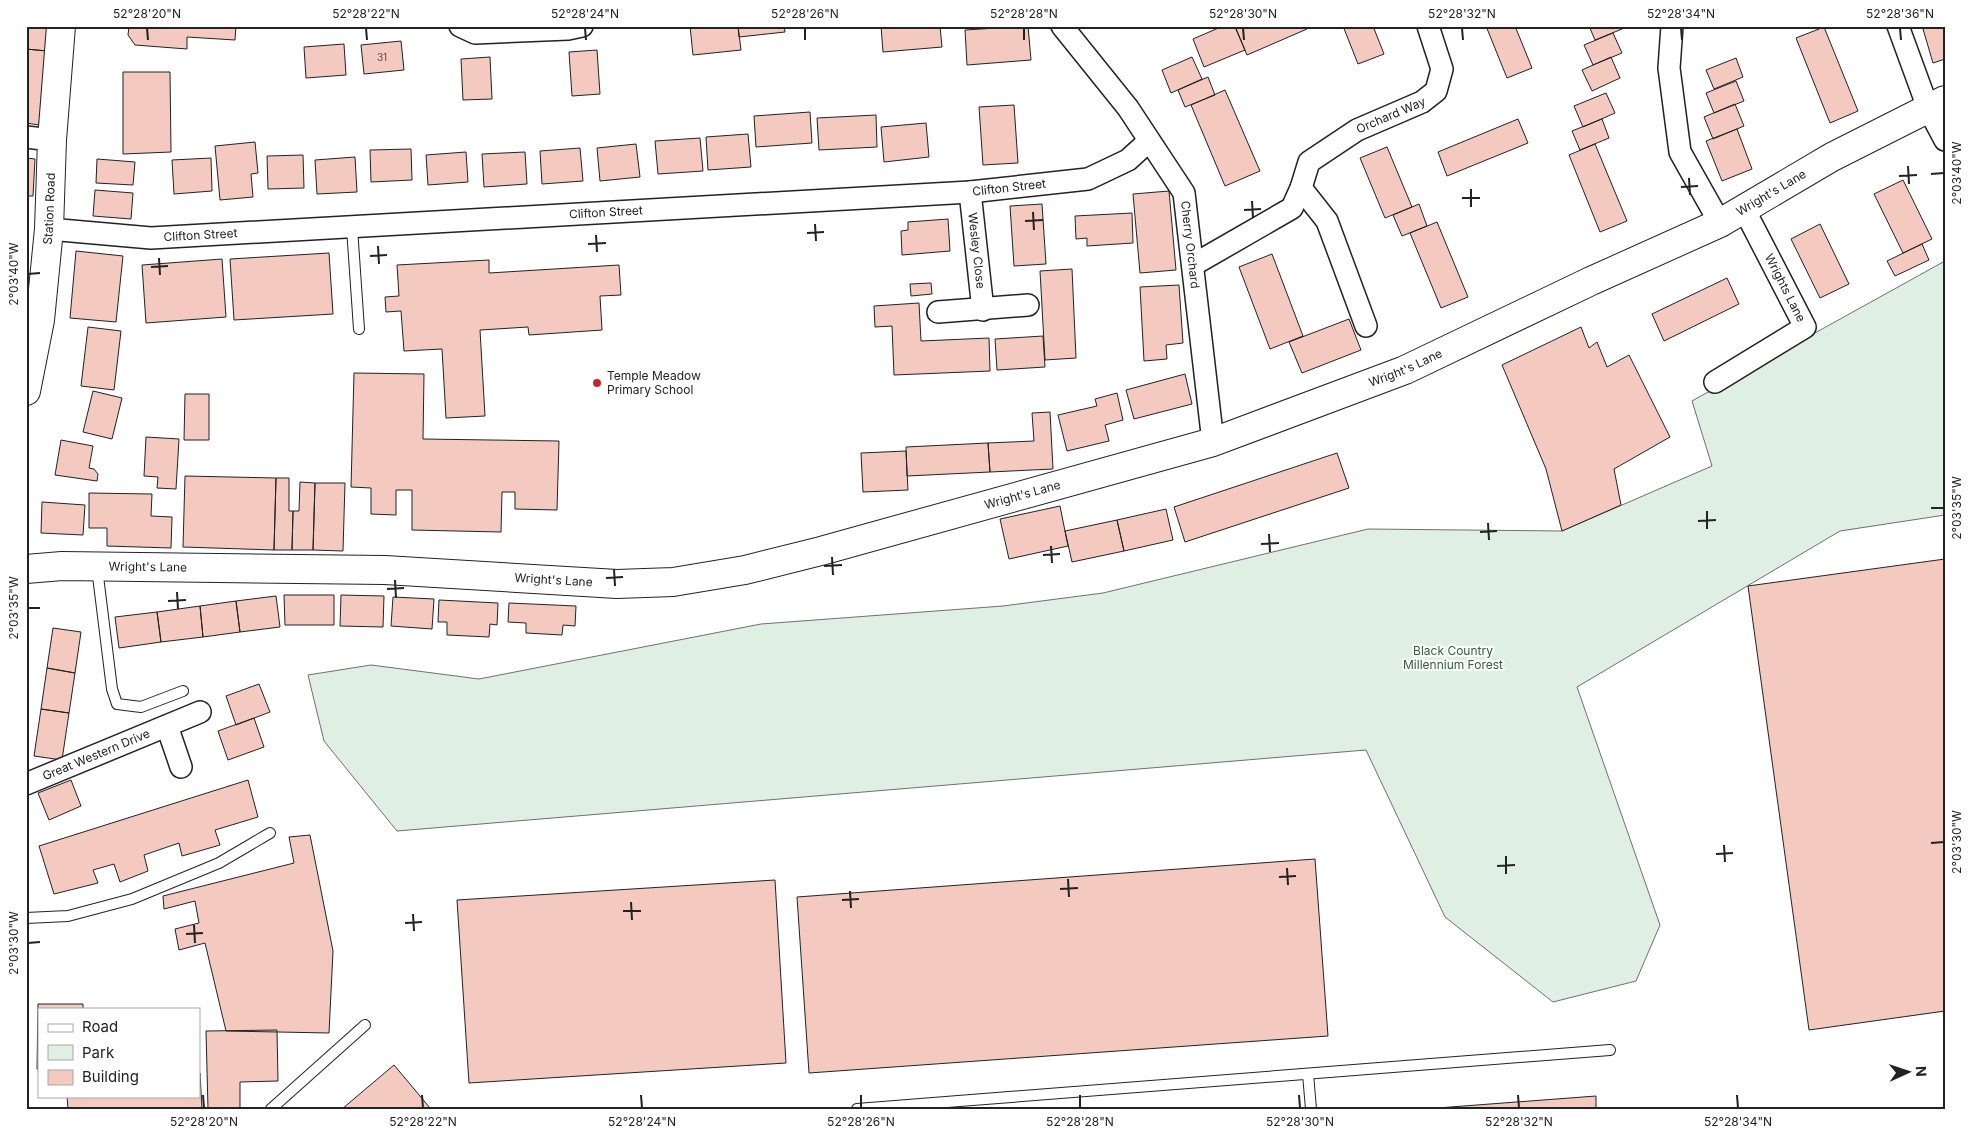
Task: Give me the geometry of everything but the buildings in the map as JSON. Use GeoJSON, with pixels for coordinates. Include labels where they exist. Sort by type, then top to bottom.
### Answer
{"type":"FeatureCollection","features":[{"type":"Feature","properties":{"kind":"street","name":"Station Road"},"geometry":{"type":"LineString","coordinates":[[26,391],[40,320],[49,229],[39,139],[61,26]]}},
{"type":"Feature","properties":{"kind":"street"},"geometry":{"type":"LineString","coordinates":[[460,26],[475,33],[568,29],[582,26]]}},
{"type":"Feature","properties":{"kind":"street","name":"Cherry Orchard"},"geometry":{"type":"LineString","coordinates":[[1062,26],[1128,108],[1184,193],[1213,442]]}},
{"type":"Feature","properties":{"kind":"street","name":"Orchard Way"},"geometry":{"type":"LineString","coordinates":[[1193,265],[1292,208],[1302,188],[1309,162],[1357,130],[1422,102],[1436,92],[1442,69],[1428,26]]}},
{"type":"Feature","properties":{"kind":"street"},"geometry":{"type":"LineString","coordinates":[[1672,26],[1669,68],[1680,152],[1720,223]]}},
{"type":"Feature","properties":{"kind":"street"},"geometry":{"type":"LineString","coordinates":[[1898,26],[1936,104],[1945,140]]}},
{"type":"Feature","properties":{"kind":"street","name":"Wright's Lane"},"geometry":{"type":"LineString","coordinates":[[26,569],[62,566],[385,570],[616,584],[673,582],[745,570],[821,551],[1213,442],[1405,370],[1574,289],[1720,223],[1832,157],[1936,104]]}},
{"type":"Feature","properties":{"kind":"street","name":"Clifton Street"},"geometry":{"type":"LineString","coordinates":[[49,229],[151,238],[970,192],[1088,179],[1128,160],[1150,141]]}},
{"type":"Feature","properties":{"kind":"street"},"geometry":{"type":"LineString","coordinates":[[1302,188],[1327,221],[1366,326]]}},
{"type":"Feature","properties":{"kind":"street","name":"Wesley Close"},"geometry":{"type":"LineString","coordinates":[[970,192],[983,310]]}},
{"type":"Feature","properties":{"kind":"street","name":"Wrights Lane"},"geometry":{"type":"LineString","coordinates":[[1715,382],[1804,327],[1744,210]]}},
{"type":"Feature","properties":{"kind":"street"},"geometry":{"type":"LineString","coordinates":[[938,312],[1028,305]]}},
{"type":"Feature","properties":{"kind":"street","name":"Great Western Drive"},"geometry":{"type":"LineString","coordinates":[[26,784],[200,712]]}},
{"type":"Feature","properties":{"kind":"street","name":"Great Western Drive"},"geometry":{"type":"LineString","coordinates":[[167,726],[181,767]]}},
{"type":"Feature","properties":{"kind":"lane"},"geometry":{"type":"LineString","coordinates":[[352,228],[359,329]]}},
{"type":"Feature","properties":{"kind":"lane"},"geometry":{"type":"LineString","coordinates":[[97,567],[112,689],[117,704],[141,707],[184,691]]}},
{"type":"Feature","properties":{"kind":"lane"},"geometry":{"type":"LineString","coordinates":[[26,918],[68,916],[132,898],[219,863],[270,832]]}},
{"type":"Feature","properties":{"kind":"lane"},"geometry":{"type":"LineString","coordinates":[[271,1109],[365,1025]]}},
{"type":"Feature","properties":{"kind":"lane"},"geometry":{"type":"LineString","coordinates":[[857,1109],[1610,1050]]}},
{"type":"Feature","properties":{"kind":"lane"},"geometry":{"type":"LineString","coordinates":[[1308,1074],[1312,1109]]}},
{"type":"Feature","properties":{"kind":"green space","name":"Black Country Millennium Forest"},"geometry":{"type":"Polygon","coordinates":[[[1945,261],[1945,515],[1840,531],[1577,687],[1660,925],[1636,981],[1553,1002],[1445,917],[1366,750],[397,831],[324,741],[308,675],[371,665],[479,679],[761,624],[1003,606],[1103,593],[1368,529],[1562,531],[1712,466],[1692,401],[1945,261]]]}},
{"type":"Feature","properties":{"kind":"place","name":"Temple Meadow Primary School"},"geometry":{"type":"Point","coordinates":[597,383]}}]}
